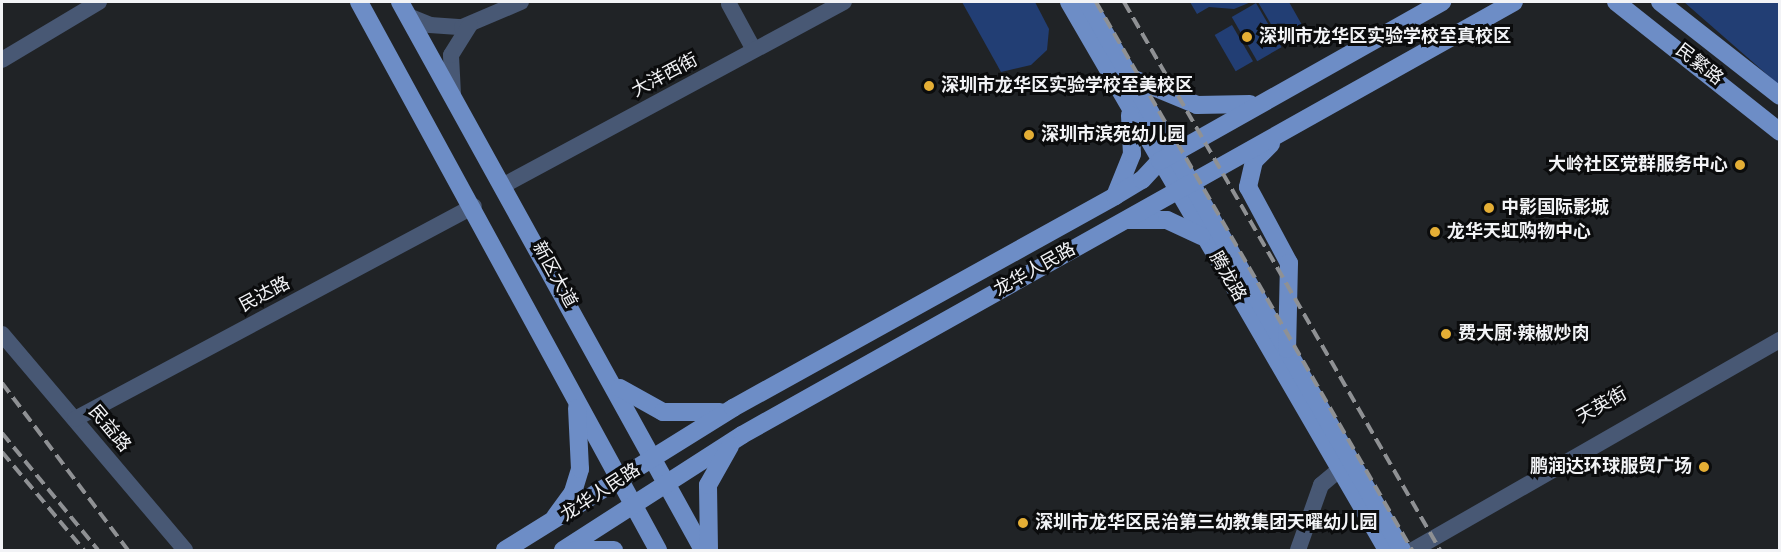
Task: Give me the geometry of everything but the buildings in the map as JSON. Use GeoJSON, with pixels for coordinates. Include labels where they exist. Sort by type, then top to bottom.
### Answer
{"type":"FeatureCollection","features":[{"type":"Feature","properties":{"kind":"main road","name":"新区大道"},"geometry":{"type":"LineString","coordinates":[[359,2],[474,206],[658,550]]}},
{"type":"Feature","properties":{"kind":"main road","name":"腾龙路"},"geometry":{"type":"LineString","coordinates":[[1070,2],[1128,107],[1167,156]]}},
{"type":"Feature","properties":{"kind":"main road","name":"腾龙路"},"geometry":{"type":"LineString","coordinates":[[1087,2],[1131,77],[1167,156],[1184,186],[1287,351],[1402,550]]}},
{"type":"Feature","properties":{"kind":"main road","name":"龙华人民路"},"geometry":{"type":"LineString","coordinates":[[505,550],[622,481],[733,408],[1143,180],[1167,156],[1268,97],[1442,2]]}},
{"type":"Feature","properties":{"kind":"main road","name":"龙华人民路"},"geometry":{"type":"LineString","coordinates":[[563,550],[742,435],[1514,2]]}},
{"type":"Feature","properties":{"kind":"main road","name":"民繁路"},"geometry":{"type":"LineString","coordinates":[[1616,2],[1779,132]]}},
{"type":"Feature","properties":{"kind":"main road","name":"民繁路"},"geometry":{"type":"LineString","coordinates":[[1660,2],[1779,96]]}},
{"type":"Feature","properties":{"kind":"main road","name":"新区大道"},"geometry":{"type":"LineString","coordinates":[[404,9],[613,380],[703,550]]}},
{"type":"Feature","properties":{"kind":"main road"},"geometry":{"type":"LineString","coordinates":[[1131,77],[1169,97],[1211,108],[1268,97]]}},
{"type":"Feature","properties":{"kind":"main road"},"geometry":{"type":"LineString","coordinates":[[1115,196],[1132,154],[1128,107]]}},
{"type":"Feature","properties":{"kind":"main road"},"geometry":{"type":"LineString","coordinates":[[1287,351],[1291,272],[1252,200],[1248,181],[1259,155],[1292,125]]}},
{"type":"Feature","properties":{"kind":"main road","name":"腾龙路"},"geometry":{"type":"LineString","coordinates":[[1184,186],[1207,241],[1387,550]]}},
{"type":"Feature","properties":{"kind":"main road"},"geometry":{"type":"LineString","coordinates":[[1124,221],[1181,223],[1207,241]]}},
{"type":"Feature","properties":{"kind":"main road"},"geometry":{"type":"LineString","coordinates":[[613,380],[633,399],[663,412],[692,415],[733,408]]}},
{"type":"Feature","properties":{"kind":"main road"},"geometry":{"type":"LineString","coordinates":[[543,529],[567,503],[580,469],[582,433],[572,389]]}},
{"type":"Feature","properties":{"kind":"main road"},"geometry":{"type":"LineString","coordinates":[[709,550],[708,485],[725,451],[742,435]]}},
{"type":"Feature","properties":{"kind":"main road"},"geometry":{"type":"LineString","coordinates":[[576,550],[614,550]]}},
{"type":"Feature","properties":{"kind":"street"},"geometry":{"type":"LineString","coordinates":[[2,60],[99,2]]}},
{"type":"Feature","properties":{"kind":"street"},"geometry":{"type":"LineString","coordinates":[[404,9],[441,27],[470,25],[521,2]]}},
{"type":"Feature","properties":{"kind":"street","name":"大洋西街"},"geometry":{"type":"LineString","coordinates":[[504,185],[844,2]]}},
{"type":"Feature","properties":{"kind":"street"},"geometry":{"type":"LineString","coordinates":[[729,4],[754,50]]}},
{"type":"Feature","properties":{"kind":"street"},"geometry":{"type":"LineString","coordinates":[[454,98],[449,63],[470,25]]}},
{"type":"Feature","properties":{"kind":"street","name":"民达路"},"geometry":{"type":"LineString","coordinates":[[75,419],[474,206]]}},
{"type":"Feature","properties":{"kind":"street","name":"天英街"},"geometry":{"type":"LineString","coordinates":[[1451,526],[1504,483],[1779,330]]}},
{"type":"Feature","properties":{"kind":"street","name":"民益路"},"geometry":{"type":"LineString","coordinates":[[2,334],[185,550]]}},
{"type":"Feature","properties":{"kind":"street","name":"天英街"},"geometry":{"type":"LineString","coordinates":[[1413,550],[1451,526],[1779,340]]}},
{"type":"Feature","properties":{"kind":"street"},"geometry":{"type":"LineString","coordinates":[[1298,550],[1321,485],[1340,469]]}},
{"type":"Feature","properties":{"kind":"shaded area"},"geometry":{"type":"Polygon","coordinates":[[[962,2],[1035,2],[1049,29],[1047,50],[1031,65],[1001,72],[962,2]]]}},
{"type":"Feature","properties":{"kind":"shaded area"},"geometry":{"type":"Polygon","coordinates":[[[1190,2],[1251,2],[1234,9],[1209,7],[1197,14],[1190,2]]]}},
{"type":"Feature","properties":{"kind":"shaded area"},"geometry":{"type":"Polygon","coordinates":[[[1258,2],[1289,2],[1306,32],[1283,45],[1258,2]]]}},
{"type":"Feature","properties":{"kind":"shaded area"},"geometry":{"type":"Polygon","coordinates":[[[1684,2],[1779,2],[1779,85],[1684,2]]]}},
{"type":"Feature","properties":{"kind":"shaded area"},"geometry":{"type":"Polygon","coordinates":[[[1256,3],[1282,47],[1257,61],[1232,17],[1256,3]]]}},
{"type":"Feature","properties":{"kind":"shaded area"},"geometry":{"type":"Polygon","coordinates":[[[1232,25],[1253,61],[1236,71],[1215,35],[1232,25]]]}},
{"type":"Feature","properties":{"kind":"railway"},"geometry":{"type":"LineString","coordinates":[[1096,2],[1412,550]]}},
{"type":"Feature","properties":{"kind":"railway"},"geometry":{"type":"LineString","coordinates":[[1124,2],[1440,550]]}},
{"type":"Feature","properties":{"kind":"railway"},"geometry":{"type":"LineString","coordinates":[[2,383],[128,550]]}},
{"type":"Feature","properties":{"kind":"railway"},"geometry":{"type":"LineString","coordinates":[[2,433],[98,550]]}},
{"type":"Feature","properties":{"kind":"railway"},"geometry":{"type":"LineString","coordinates":[[2,452],[84,550]]}},
{"type":"Feature","properties":{"kind":"place","name":"深圳市龙华区实验学校至真校区"},"geometry":{"type":"Point","coordinates":[1247,37]}},
{"type":"Feature","properties":{"kind":"place","name":"深圳市龙华区实验学校至美校区"},"geometry":{"type":"Point","coordinates":[929,86]}},
{"type":"Feature","properties":{"kind":"place","name":"深圳市滨苑幼儿园"},"geometry":{"type":"Point","coordinates":[1029,135]}},
{"type":"Feature","properties":{"kind":"place","name":"大岭社区党群服务中心"},"geometry":{"type":"Point","coordinates":[1740,165]}},
{"type":"Feature","properties":{"kind":"place","name":"中影国际影城"},"geometry":{"type":"Point","coordinates":[1489,208]}},
{"type":"Feature","properties":{"kind":"place","name":"龙华天虹购物中心"},"geometry":{"type":"Point","coordinates":[1435,232]}},
{"type":"Feature","properties":{"kind":"place","name":"费大厨·辣椒炒肉"},"geometry":{"type":"Point","coordinates":[1446,334]}},
{"type":"Feature","properties":{"kind":"place","name":"鹏润达环球服贸广场"},"geometry":{"type":"Point","coordinates":[1704,467]}},
{"type":"Feature","properties":{"kind":"place","name":"深圳市龙华区民治第三幼教集团天曜幼儿园"},"geometry":{"type":"Point","coordinates":[1023,523]}}]}
